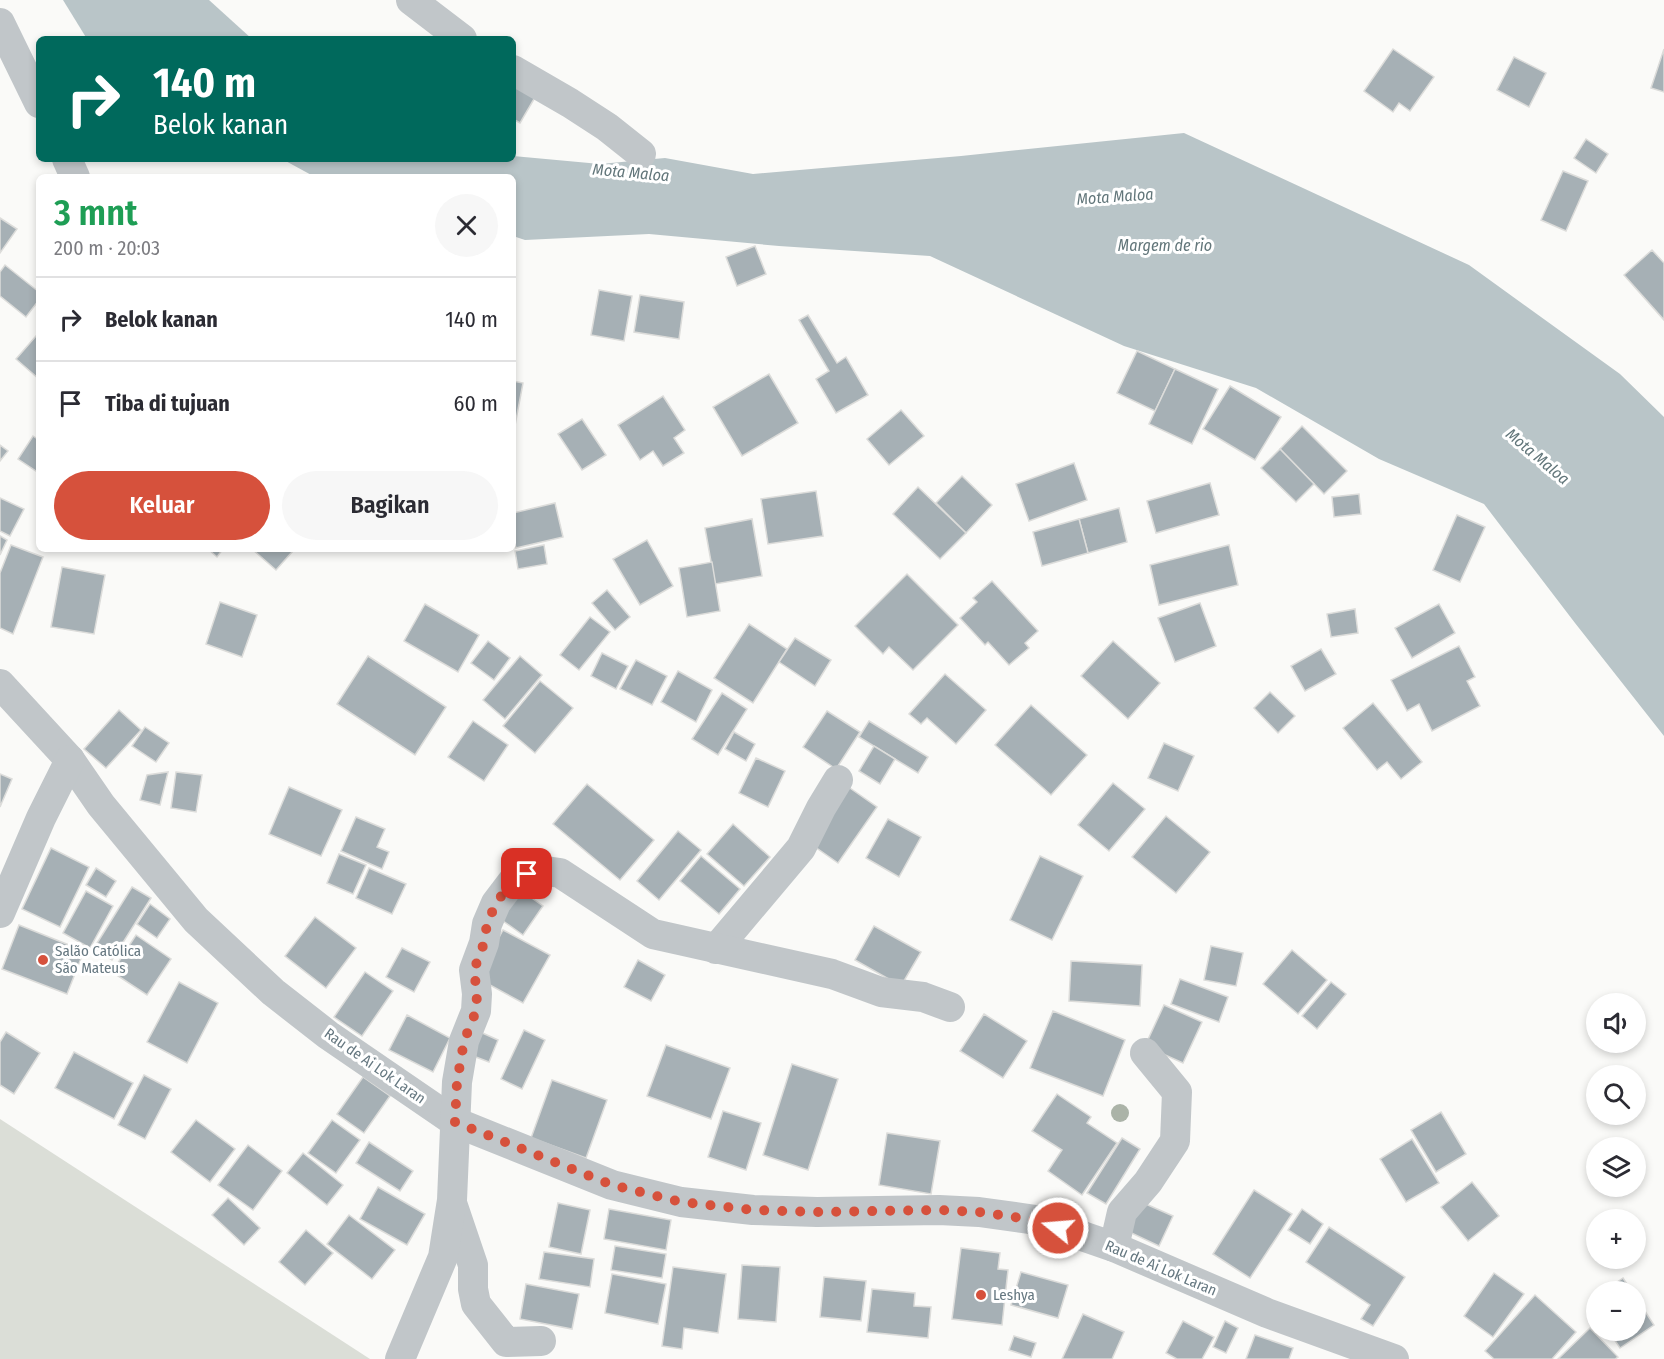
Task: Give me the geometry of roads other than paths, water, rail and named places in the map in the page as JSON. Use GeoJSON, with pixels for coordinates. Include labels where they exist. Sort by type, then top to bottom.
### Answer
{"type":"FeatureCollection","features":[{"type":"Feature","properties":{"kind":"street"},"geometry":{"type":"LineString","coordinates":[[411,0],[458,36]]}},
{"type":"Feature","properties":{"kind":"street"},"geometry":{"type":"LineString","coordinates":[[0,23],[36,97]]}},
{"type":"Feature","properties":{"kind":"street"},"geometry":{"type":"LineString","coordinates":[[516,72],[607,127],[640,154]]}},
{"type":"Feature","properties":{"kind":"street","name":"Rau de Ai Lok Laran"},"geometry":{"type":"LineString","coordinates":[[0,684],[69,760],[101,805],[196,920],[273,992],[328,1035],[455,1122],[612,1185],[681,1202],[753,1210],[979,1212],[1036,1220],[1114,1247],[1267,1313],[1394,1359]]}},
{"type":"Feature","properties":{"kind":"street"},"geometry":{"type":"LineString","coordinates":[[0,913],[69,760]]}},
{"type":"Feature","properties":{"kind":"street"},"geometry":{"type":"LineString","coordinates":[[716,949],[801,848],[838,780]]}},
{"type":"Feature","properties":{"kind":"street"},"geometry":{"type":"LineString","coordinates":[[404,1354],[443,1257],[452,1200],[457,1082],[464,1041],[476,1011],[477,994],[474,970],[484,943],[487,924],[496,903],[515,878],[539,870],[560,873],[653,934],[832,974],[881,992],[923,997],[950,1007]]}},
{"type":"Feature","properties":{"kind":"street"},"geometry":{"type":"LineString","coordinates":[[1114,1247],[1122,1212],[1148,1182],[1175,1141],[1177,1092],[1145,1053]]}},
{"type":"Feature","properties":{"kind":"street"},"geometry":{"type":"LineString","coordinates":[[452,1200],[473,1264],[472,1289],[476,1304],[506,1342],[541,1341]]}},
{"type":"Feature","properties":{"kind":"water"},"geometry":{"type":"Polygon","coordinates":[[[63,0],[209,0],[249,36],[85,36],[63,0]]]}},
{"type":"Feature","properties":{"kind":"water","name":"Margem de rio"},"geometry":{"type":"Polygon","coordinates":[[[1184,133],[1469,265],[1620,374],[1664,417],[1664,736],[1484,504],[1379,459],[1256,388],[1124,346],[930,256],[779,246],[649,234],[525,240],[516,237],[516,174],[310,174],[288,162],[516,162],[516,156],[600,164],[665,158],[753,174],[1184,133]]]}},
{"type":"Feature","properties":{"kind":"place","name":"Salão Católica São Mateus"},"geometry":{"type":"Point","coordinates":[43,960]}},
{"type":"Feature","properties":{"kind":"place","name":"Leshya"},"geometry":{"type":"Point","coordinates":[981,1295]}},
{"type":"Feature","properties":{"kind":"water label","name":"Mota Maloa"},"geometry":{"type":"Point","coordinates":[631,172]}},
{"type":"Feature","properties":{"kind":"water label","name":"Mota Maloa"},"geometry":{"type":"Point","coordinates":[1115,196]}},
{"type":"Feature","properties":{"kind":"water label","name":"Mota Maloa"},"geometry":{"type":"Point","coordinates":[1538,456]}}]}
